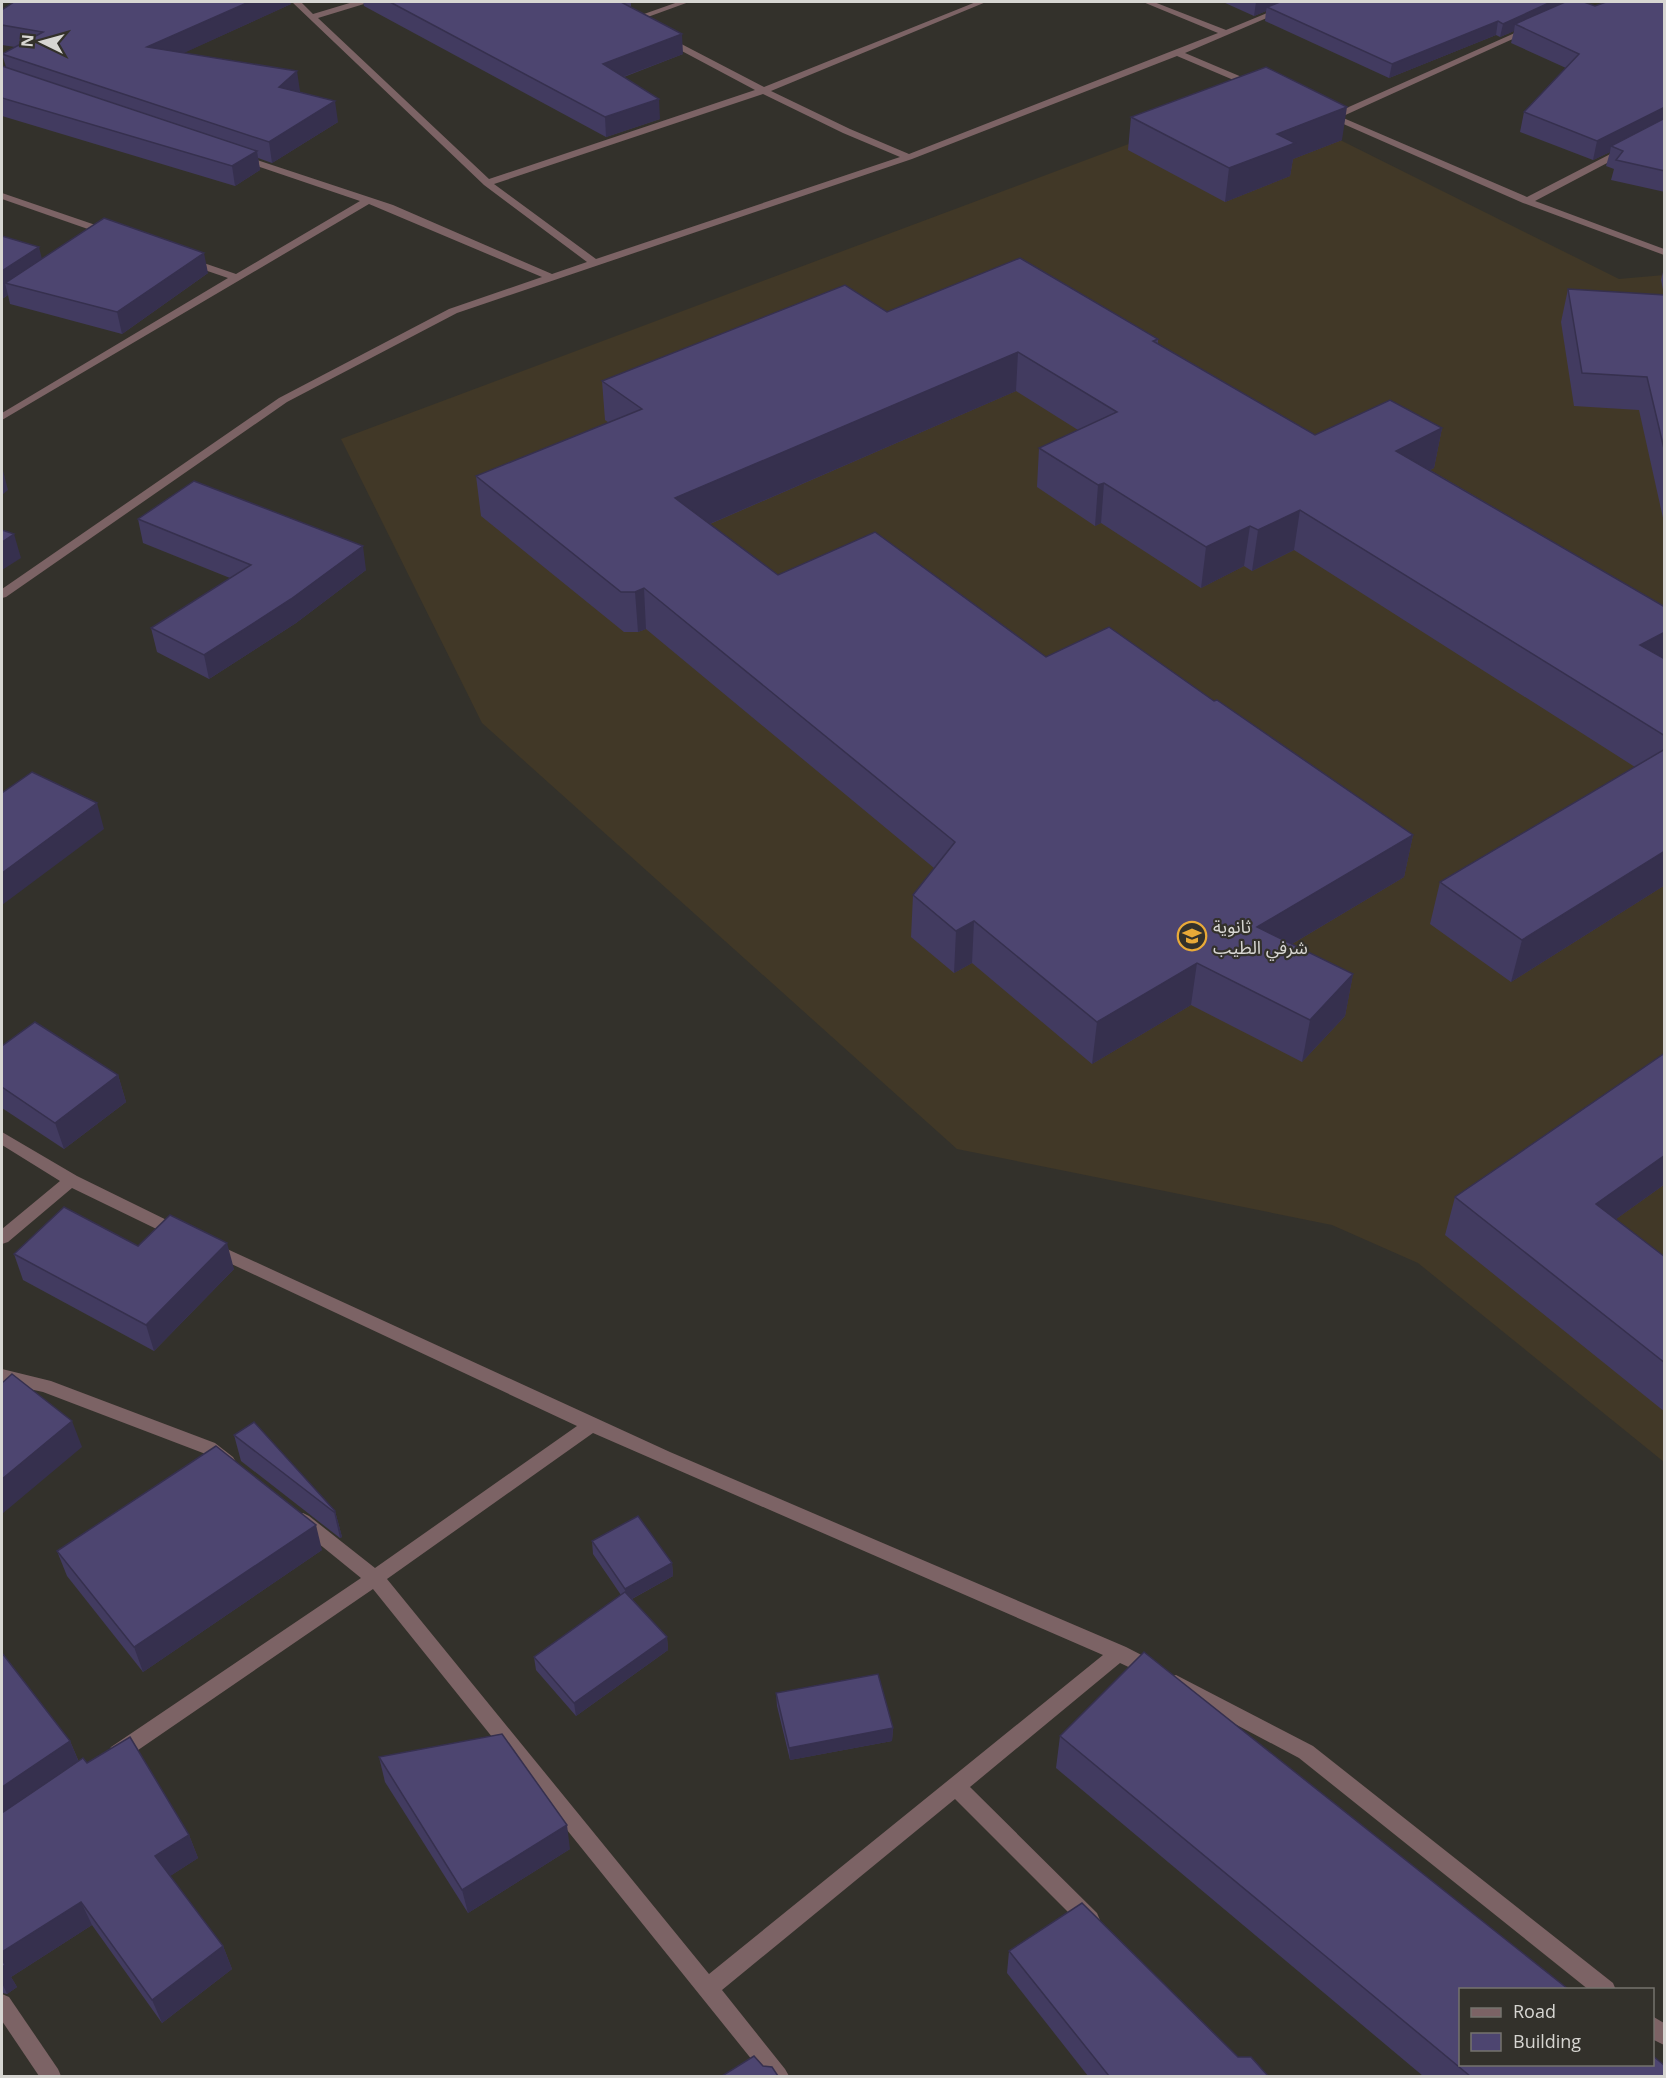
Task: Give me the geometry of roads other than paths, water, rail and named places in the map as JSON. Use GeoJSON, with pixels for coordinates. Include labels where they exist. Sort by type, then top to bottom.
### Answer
{"type":"FeatureCollection","features":[{"type":"Feature","properties":{"kind":"street"},"geometry":{"type":"LineString","coordinates":[[286,2],[297,3],[487,183],[595,263]]}},
{"type":"Feature","properties":{"kind":"street"},"geometry":{"type":"LineString","coordinates":[[312,17],[360,2]]}},
{"type":"Feature","properties":{"kind":"street"},"geometry":{"type":"LineString","coordinates":[[641,26],[627,18],[685,2]]}},
{"type":"Feature","properties":{"kind":"street"},"geometry":{"type":"LineString","coordinates":[[487,183],[763,91],[982,2]]}},
{"type":"Feature","properties":{"kind":"street"},"geometry":{"type":"LineString","coordinates":[[1147,2],[1226,33]]}},
{"type":"Feature","properties":{"kind":"street"},"geometry":{"type":"LineString","coordinates":[[2,594],[283,400],[453,311],[909,157],[1177,53],[1300,2]]}},
{"type":"Feature","properties":{"kind":"street"},"geometry":{"type":"LineString","coordinates":[[1334,117],[1538,26]]}},
{"type":"Feature","properties":{"kind":"street"},"geometry":{"type":"LineString","coordinates":[[652,31],[763,91],[855,136],[909,157]]}},
{"type":"Feature","properties":{"kind":"street"},"geometry":{"type":"LineString","coordinates":[[1177,53],[1261,87]]}},
{"type":"Feature","properties":{"kind":"street"},"geometry":{"type":"LineString","coordinates":[[1313,109],[1527,201],[1665,252]]}},
{"type":"Feature","properties":{"kind":"street"},"geometry":{"type":"LineString","coordinates":[[1527,201],[1633,146]]}},
{"type":"Feature","properties":{"kind":"street"},"geometry":{"type":"LineString","coordinates":[[235,156],[368,200],[552,278]]}},
{"type":"Feature","properties":{"kind":"street"},"geometry":{"type":"LineString","coordinates":[[2,196],[125,239]]}},
{"type":"Feature","properties":{"kind":"street"},"geometry":{"type":"LineString","coordinates":[[2,417],[368,200]]}},
{"type":"Feature","properties":{"kind":"street"},"geometry":{"type":"LineString","coordinates":[[181,258],[237,278]]}},
{"type":"Feature","properties":{"kind":"street"},"geometry":{"type":"LineString","coordinates":[[2,1138],[71,1180],[395,1337],[773,1506],[1119,1653],[1306,1752],[1605,1988]]}},
{"type":"Feature","properties":{"kind":"street"},"geometry":{"type":"LineString","coordinates":[[2,1238],[71,1180]]}},
{"type":"Feature","properties":{"kind":"street"},"geometry":{"type":"LineString","coordinates":[[2,1376],[45,1386],[208,1448],[246,1477]]}},
{"type":"Feature","properties":{"kind":"street"},"geometry":{"type":"LineString","coordinates":[[100,1765],[375,1578],[591,1425]]}},
{"type":"Feature","properties":{"kind":"street"},"geometry":{"type":"LineString","coordinates":[[292,1513],[375,1578],[778,2076]]}},
{"type":"Feature","properties":{"kind":"street"},"geometry":{"type":"LineString","coordinates":[[707,1989],[1119,1653]]}},
{"type":"Feature","properties":{"kind":"street"},"geometry":{"type":"LineString","coordinates":[[956,1786],[1106,1935]]}},
{"type":"Feature","properties":{"kind":"street"},"geometry":{"type":"LineString","coordinates":[[2,2004],[51,2076]]}},
{"type":"Feature","properties":{"kind":"place","name":"ثانوية شرفي الطيب"},"geometry":{"type":"Point","coordinates":[1192,936]}}]}
